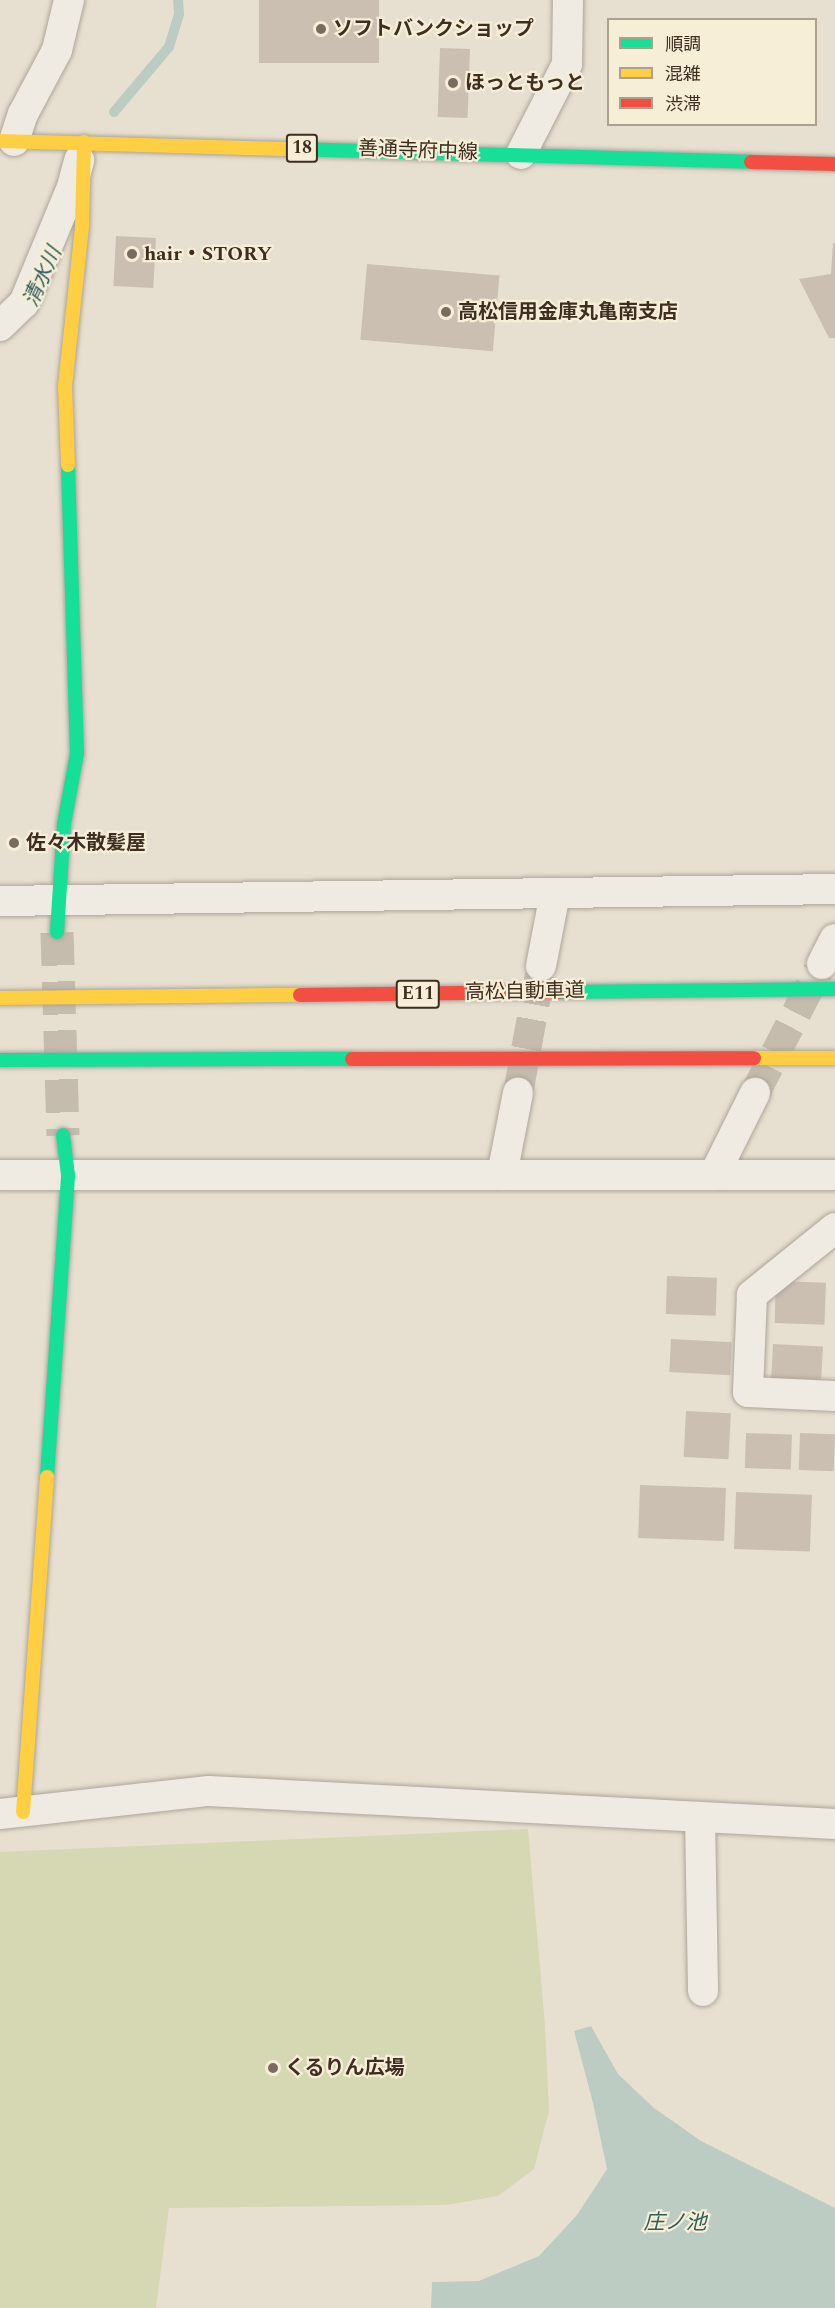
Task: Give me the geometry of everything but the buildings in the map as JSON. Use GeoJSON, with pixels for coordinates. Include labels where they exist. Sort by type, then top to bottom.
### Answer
{"type":"FeatureCollection","features":[{"type":"Feature","properties":{"kind":"main road","name":"善通寺府中線"},"geometry":{"type":"LineString","coordinates":[[7,141],[835,164]]}},
{"type":"Feature","properties":{"kind":"main road"},"geometry":{"type":"LineString","coordinates":[[57,932],[64,824],[77,753],[65,386],[82,226],[84,142]]}},
{"type":"Feature","properties":{"kind":"main road","name":"高松自動車道"},"geometry":{"type":"LineString","coordinates":[[0,998],[831,964]]}},
{"type":"Feature","properties":{"kind":"main road"},"geometry":{"type":"LineString","coordinates":[[0,1060],[835,1058]]}},
{"type":"Feature","properties":{"kind":"main road"},"geometry":{"type":"LineString","coordinates":[[12,1813],[68,1175],[63,1135]]}},
{"type":"Feature","properties":{"kind":"street"},"geometry":{"type":"LineString","coordinates":[[7,141],[57,50],[69,0]]}},
{"type":"Feature","properties":{"kind":"street"},"geometry":{"type":"LineString","coordinates":[[521,154],[567,64],[568,0]]}},
{"type":"Feature","properties":{"kind":"street"},"geometry":{"type":"LineString","coordinates":[[0,326],[24,303],[72,187],[84,142]]}},
{"type":"Feature","properties":{"kind":"street"},"geometry":{"type":"LineString","coordinates":[[0,901],[835,889]]}},
{"type":"Feature","properties":{"kind":"street"},"geometry":{"type":"LineString","coordinates":[[541,966],[555,893]]}},
{"type":"Feature","properties":{"kind":"street"},"geometry":{"type":"LineString","coordinates":[[502,1175],[518,1093]]}},
{"type":"Feature","properties":{"kind":"street"},"geometry":{"type":"LineString","coordinates":[[714,1175],[755,1093]]}},
{"type":"Feature","properties":{"kind":"street"},"geometry":{"type":"LineString","coordinates":[[0,1175],[835,1175]]}},
{"type":"Feature","properties":{"kind":"street"},"geometry":{"type":"LineString","coordinates":[[835,1228],[752,1295],[748,1392],[835,1396]]}},
{"type":"Feature","properties":{"kind":"street"},"geometry":{"type":"LineString","coordinates":[[12,1813],[209,1791],[835,1824]]}},
{"type":"Feature","properties":{"kind":"street"},"geometry":{"type":"LineString","coordinates":[[700,1817],[703,1991]]}},
{"type":"Feature","properties":{"kind":"green space","name":"くるりん広場"},"geometry":{"type":"Polygon","coordinates":[[[528,1829],[545,2025],[549,2111],[534,2169],[498,2196],[447,2205],[169,2208],[156,2308],[0,2308],[0,1852],[528,1829]]]}},
{"type":"Feature","properties":{"kind":"water","name":"庄ノ池"},"geometry":{"type":"Polygon","coordinates":[[[591,2026],[618,2074],[654,2108],[701,2141],[835,2208],[835,2308],[431,2308],[432,2282],[479,2281],[539,2256],[577,2215],[607,2169],[574,2031],[591,2026]]]}},
{"type":"Feature","properties":{"kind":"waterway","name":"清水川"},"geometry":{"type":"LineString","coordinates":[[114,112],[169,47],[179,14],[178,0]]}},
{"type":"Feature","properties":{"kind":"tunnel"},"geometry":{"type":"LineString","coordinates":[[57,932],[63,1135]]}},
{"type":"Feature","properties":{"kind":"tunnel"},"geometry":{"type":"LineString","coordinates":[[518,1093],[541,969]]}},
{"type":"Feature","properties":{"kind":"tunnel"},"geometry":{"type":"LineString","coordinates":[[755,1093],[818,971]]}},
{"type":"Feature","properties":{"kind":"traffic: fast"},"geometry":{"type":"LineString","coordinates":[[292,149],[751,162]]}},
{"type":"Feature","properties":{"kind":"traffic: fast"},"geometry":{"type":"LineString","coordinates":[[57,932],[64,824],[77,753],[68,465]]}},
{"type":"Feature","properties":{"kind":"traffic: fast"},"geometry":{"type":"LineString","coordinates":[[560,992],[835,989]]}},
{"type":"Feature","properties":{"kind":"traffic: fast"},"geometry":{"type":"LineString","coordinates":[[0,1060],[352,1059]]}},
{"type":"Feature","properties":{"kind":"traffic: fast"},"geometry":{"type":"LineString","coordinates":[[47,1477],[68,1175],[63,1135]]}},
{"type":"Feature","properties":{"kind":"traffic: slow"},"geometry":{"type":"LineString","coordinates":[[0,141],[292,149]]}},
{"type":"Feature","properties":{"kind":"traffic: slow"},"geometry":{"type":"LineString","coordinates":[[68,465],[65,386],[82,226],[84,142]]}},
{"type":"Feature","properties":{"kind":"traffic: slow"},"geometry":{"type":"LineString","coordinates":[[0,998],[300,995]]}},
{"type":"Feature","properties":{"kind":"traffic: slow"},"geometry":{"type":"LineString","coordinates":[[754,1058],[835,1058]]}},
{"type":"Feature","properties":{"kind":"traffic: slow"},"geometry":{"type":"LineString","coordinates":[[23,1812],[47,1477]]}},
{"type":"Feature","properties":{"kind":"traffic: jam"},"geometry":{"type":"LineString","coordinates":[[751,162],[835,164]]}},
{"type":"Feature","properties":{"kind":"traffic: jam"},"geometry":{"type":"LineString","coordinates":[[300,995],[560,992]]}},
{"type":"Feature","properties":{"kind":"traffic: jam"},"geometry":{"type":"LineString","coordinates":[[352,1059],[754,1058]]}},
{"type":"Feature","properties":{"kind":"place","name":"ソフトバンクショップ"},"geometry":{"type":"Point","coordinates":[321,29]}},
{"type":"Feature","properties":{"kind":"place","name":"ほっともっと"},"geometry":{"type":"Point","coordinates":[453,83]}},
{"type":"Feature","properties":{"kind":"place","name":"hair・STORY"},"geometry":{"type":"Point","coordinates":[132,254]}},
{"type":"Feature","properties":{"kind":"place","name":"高松信用金庫丸亀南支店"},"geometry":{"type":"Point","coordinates":[446,312]}},
{"type":"Feature","properties":{"kind":"place","name":"佐々木散髪屋"},"geometry":{"type":"Point","coordinates":[14,843]}},
{"type":"Feature","properties":{"kind":"place","name":"くるりん広場"},"geometry":{"type":"Point","coordinates":[273,2068]}}]}
